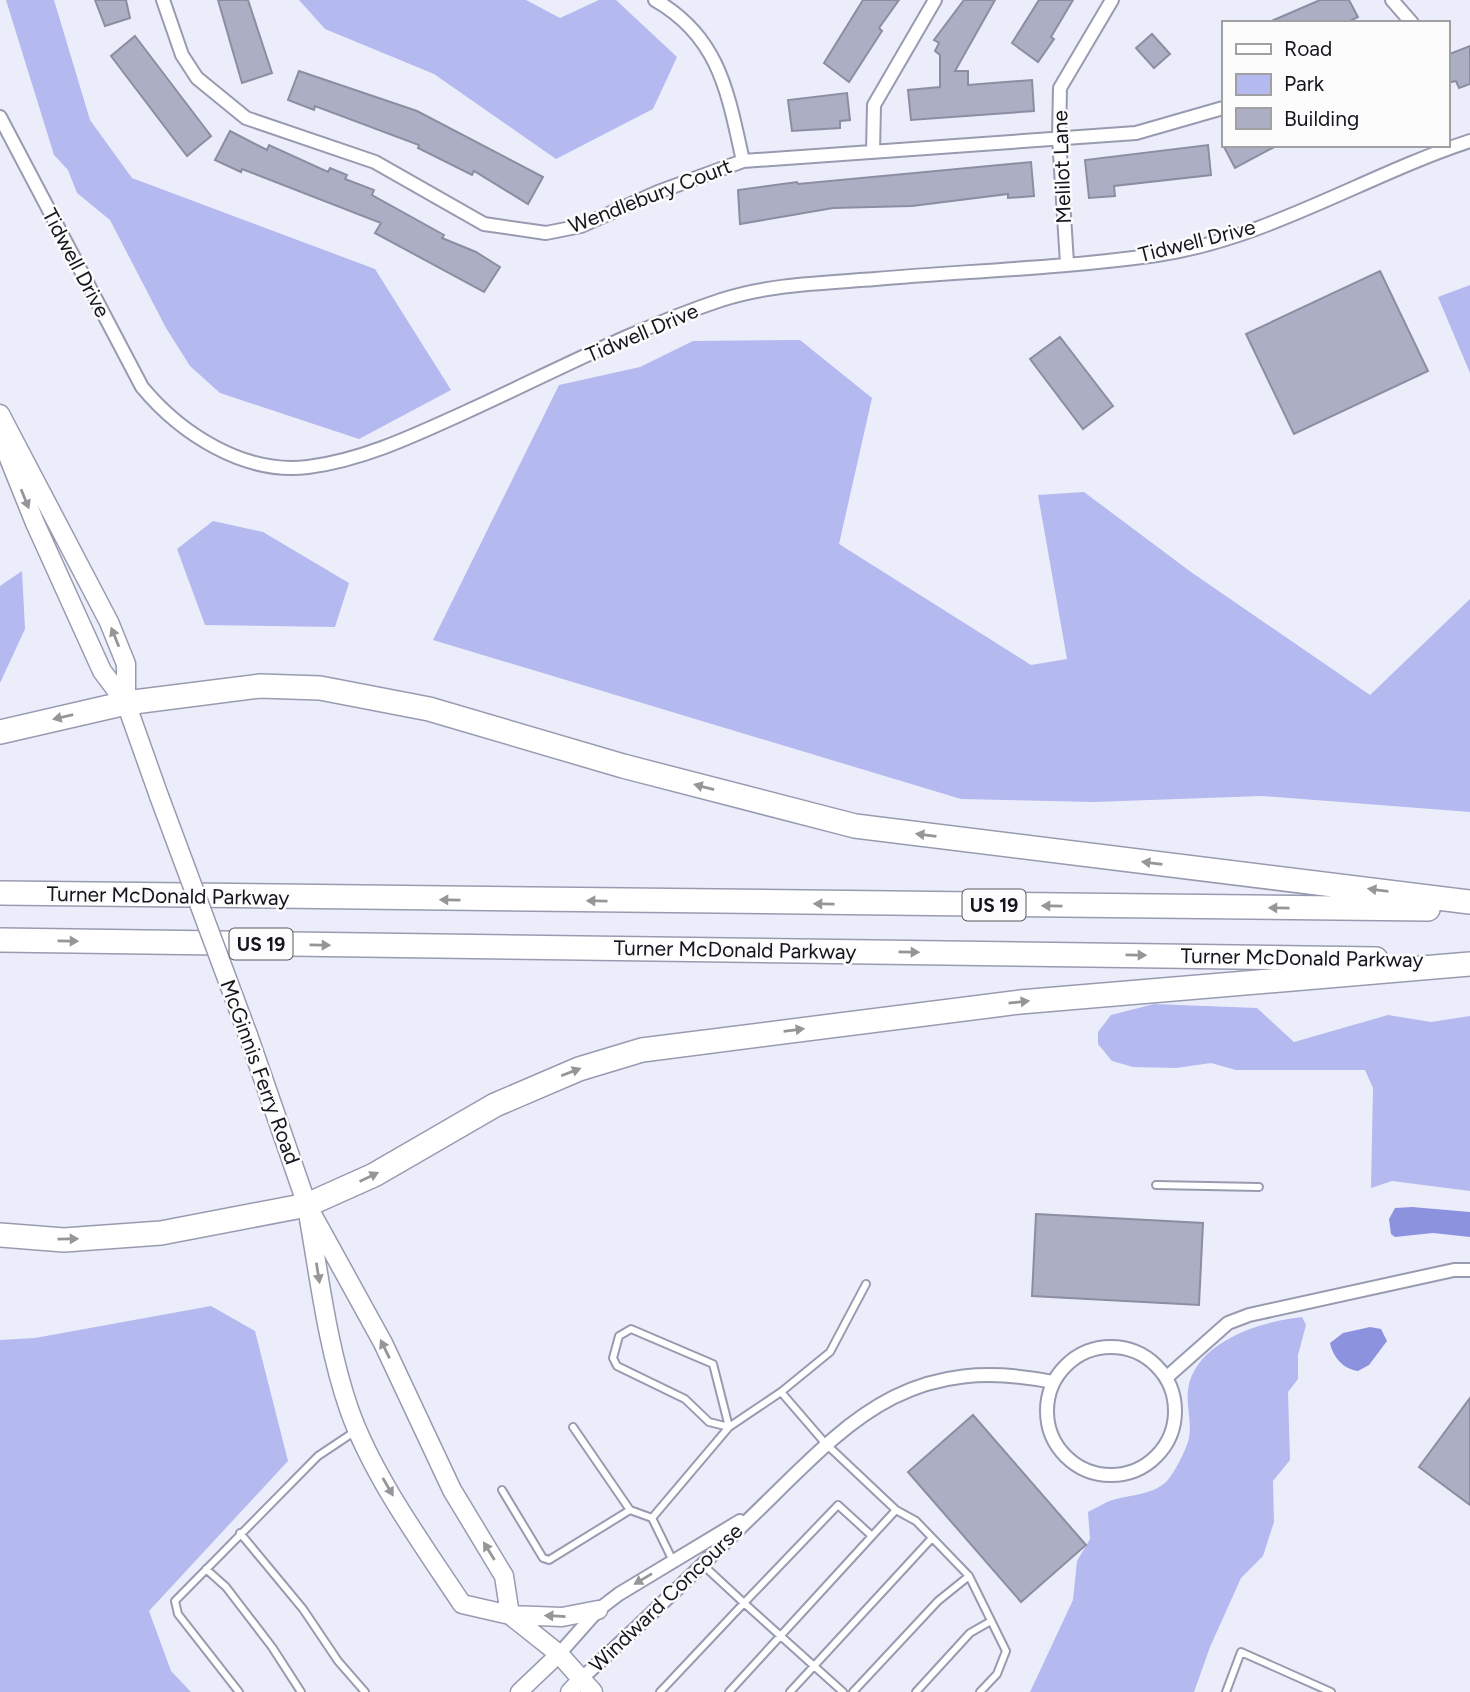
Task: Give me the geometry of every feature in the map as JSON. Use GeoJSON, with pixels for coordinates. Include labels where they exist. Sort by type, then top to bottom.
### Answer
{"type":"FeatureCollection","features":[{"type":"Feature","properties":{"kind":"highway"},"geometry":{"type":"LineString","coordinates":[[0,732],[126,703],[260,686],[343,691],[429,709],[623,766],[855,826],[1470,902]]}},
{"type":"Feature","properties":{"kind":"highway","name":"Turner McDonald Parkway"},"geometry":{"type":"LineString","coordinates":[[0,893],[1470,910]]}},
{"type":"Feature","properties":{"kind":"highway","name":"Turner McDonald Parkway"},"geometry":{"type":"LineString","coordinates":[[0,940],[1470,962]]}},
{"type":"Feature","properties":{"kind":"highway"},"geometry":{"type":"LineString","coordinates":[[0,1235],[65,1240],[161,1233],[307,1205],[374,1175],[495,1105],[579,1069],[642,1050],[1020,1002],[1470,962]]}},
{"type":"Feature","properties":{"kind":"main road","name":"McGinnis Ferry Road"},"geometry":{"type":"LineString","coordinates":[[0,414],[109,622],[126,664],[126,703]]}},
{"type":"Feature","properties":{"kind":"main road","name":"McGinnis Ferry Road"},"geometry":{"type":"LineString","coordinates":[[0,436],[35,523],[102,671],[126,703],[307,1205],[383,1343],[452,1490],[504,1576],[510,1615]]}},
{"type":"Feature","properties":{"kind":"main road","name":"McGinnis Ferry Road"},"geometry":{"type":"LineString","coordinates":[[307,1205],[324,1304],[349,1409],[412,1529],[462,1604],[510,1615],[559,1654],[588,1685]]}},
{"type":"Feature","properties":{"kind":"main road"},"geometry":{"type":"LineString","coordinates":[[510,1615],[562,1617],[598,1610]]}},
{"type":"Feature","properties":{"kind":"street","name":"Wendlebury Court"},"geometry":{"type":"LineString","coordinates":[[163,0],[182,55],[197,78],[246,118],[375,162],[484,224],[546,233],[581,226],[658,192],[743,161],[1136,133],[1222,108]]}},
{"type":"Feature","properties":{"kind":"street"},"geometry":{"type":"LineString","coordinates":[[655,0],[682,19],[713,54],[729,102],[743,161]]}},
{"type":"Feature","properties":{"kind":"street"},"geometry":{"type":"LineString","coordinates":[[873,152],[874,106],[935,0]]}},
{"type":"Feature","properties":{"kind":"street","name":"Melilot Lane"},"geometry":{"type":"LineString","coordinates":[[1066,263],[1059,138],[1060,88],[1112,0]]}},
{"type":"Feature","properties":{"kind":"street"},"geometry":{"type":"LineString","coordinates":[[1392,0],[1410,21]]}},
{"type":"Feature","properties":{"kind":"street","name":"Tidwell Drive"},"geometry":{"type":"LineString","coordinates":[[0,117],[142,387],[161,410],[187,432],[225,452],[266,464],[305,468],[363,454],[418,434],[655,326],[723,299],[792,285],[1161,254],[1243,233],[1425,156],[1470,141]]}},
{"type":"Feature","properties":{"kind":"street"},"geometry":{"type":"LineString","coordinates":[[1167,1377],[1219,1330],[1249,1315],[1454,1270],[1470,1270]]}},
{"type":"Feature","properties":{"kind":"street"},"geometry":{"type":"LineString","coordinates":[[1118,1346],[1137,1352],[1154,1362],[1167,1377],[1175,1398],[1175,1420],[1168,1441],[1155,1459],[1136,1471],[1114,1476],[1092,1473],[1072,1462],[1057,1446],[1048,1426],[1047,1404],[1053,1382],[1064,1366],[1080,1354],[1098,1347],[1118,1346]]}},
{"type":"Feature","properties":{"kind":"street","name":"Windward Concourse"},"geometry":{"type":"LineString","coordinates":[[569,1692],[588,1685],[703,1564],[825,1443],[872,1407],[910,1390],[949,1378],[1023,1376],[1053,1382]]}},
{"type":"Feature","properties":{"kind":"street","name":"Windward Concourse"},"geometry":{"type":"LineString","coordinates":[[519,1692],[559,1654],[598,1610],[619,1594],[764,1506]]}},
{"type":"Feature","properties":{"kind":"lane"},"geometry":{"type":"LineString","coordinates":[[1156,1185],[1259,1187]]}},
{"type":"Feature","properties":{"kind":"lane"},"geometry":{"type":"LineString","coordinates":[[652,1518],[729,1427],[781,1392],[830,1352],[866,1284]]}},
{"type":"Feature","properties":{"kind":"lane"},"geometry":{"type":"LineString","coordinates":[[631,1329],[713,1364],[729,1427],[709,1422],[685,1399],[617,1366],[613,1358],[619,1336],[631,1329]]}},
{"type":"Feature","properties":{"kind":"lane"},"geometry":{"type":"LineString","coordinates":[[781,1392],[825,1443],[897,1510],[916,1521],[969,1576],[1006,1651],[997,1674],[980,1692]]}},
{"type":"Feature","properties":{"kind":"lane"},"geometry":{"type":"LineString","coordinates":[[573,1427],[629,1510],[652,1518],[673,1561]]}},
{"type":"Feature","properties":{"kind":"lane"},"geometry":{"type":"LineString","coordinates":[[239,1692],[174,1608],[175,1601],[318,1456],[358,1429]]}},
{"type":"Feature","properties":{"kind":"lane"},"geometry":{"type":"LineString","coordinates":[[502,1490],[543,1558],[549,1560],[629,1510]]}},
{"type":"Feature","properties":{"kind":"lane"},"geometry":{"type":"LineString","coordinates":[[660,1692],[838,1505],[872,1536]]}},
{"type":"Feature","properties":{"kind":"lane"},"geometry":{"type":"LineString","coordinates":[[729,1692],[897,1510]]}},
{"type":"Feature","properties":{"kind":"lane"},"geometry":{"type":"LineString","coordinates":[[240,1533],[303,1609],[338,1661],[365,1692]]}},
{"type":"Feature","properties":{"kind":"lane"},"geometry":{"type":"LineString","coordinates":[[790,1692],[932,1538]]}},
{"type":"Feature","properties":{"kind":"lane"},"geometry":{"type":"LineString","coordinates":[[703,1564],[843,1692]]}},
{"type":"Feature","properties":{"kind":"lane"},"geometry":{"type":"LineString","coordinates":[[206,1569],[226,1587],[302,1692]]}},
{"type":"Feature","properties":{"kind":"lane"},"geometry":{"type":"LineString","coordinates":[[853,1692],[938,1601],[969,1576]]}},
{"type":"Feature","properties":{"kind":"lane"},"geometry":{"type":"LineString","coordinates":[[916,1692],[970,1633],[991,1621]]}},
{"type":"Feature","properties":{"kind":"lane"},"geometry":{"type":"LineString","coordinates":[[1226,1692],[1241,1652],[1331,1692]]}},
{"type":"Feature","properties":{"kind":"green space"},"geometry":{"type":"Polygon","coordinates":[[[6,0],[54,0],[90,120],[132,178],[375,269],[451,390],[359,439],[220,393],[190,366],[166,328],[110,220],[77,193],[68,170],[54,155],[6,0]]]}},
{"type":"Feature","properties":{"kind":"green space"},"geometry":{"type":"Polygon","coordinates":[[[299,0],[526,0],[560,18],[599,0],[616,0],[677,57],[653,109],[556,159],[434,74],[325,29],[299,0]]]}},
{"type":"Feature","properties":{"kind":"green space"},"geometry":{"type":"Polygon","coordinates":[[[1470,285],[1470,373],[1438,297],[1470,285]]]}},
{"type":"Feature","properties":{"kind":"green space"},"geometry":{"type":"Polygon","coordinates":[[[800,340],[872,398],[839,544],[1031,665],[1067,659],[1038,495],[1084,492],[1191,572],[1370,695],[1470,599],[1470,812],[1262,796],[1094,802],[961,799],[433,640],[559,385],[640,367],[693,341],[800,340]]]}},
{"type":"Feature","properties":{"kind":"green space"},"geometry":{"type":"Polygon","coordinates":[[[213,521],[263,532],[349,583],[335,627],[205,625],[177,549],[213,521]]]}},
{"type":"Feature","properties":{"kind":"green space"},"geometry":{"type":"Polygon","coordinates":[[[22,571],[25,629],[0,683],[0,586],[22,571]]]}},
{"type":"Feature","properties":{"kind":"green space"},"geometry":{"type":"Polygon","coordinates":[[[1154,1004],[1257,1008],[1294,1042],[1388,1015],[1431,1022],[1470,1016],[1470,1191],[1392,1181],[1371,1188],[1373,1088],[1365,1070],[1236,1070],[1211,1063],[1176,1068],[1133,1067],[1112,1061],[1098,1044],[1098,1032],[1111,1015],[1154,1004]]]}},
{"type":"Feature","properties":{"kind":"green space"},"geometry":{"type":"Polygon","coordinates":[[[211,1306],[255,1331],[288,1461],[149,1611],[171,1671],[191,1692],[0,1692],[0,1340],[35,1338],[211,1306]]]}},
{"type":"Feature","properties":{"kind":"green space"},"geometry":{"type":"Polygon","coordinates":[[[1302,1317],[1306,1325],[1298,1355],[1298,1379],[1288,1392],[1290,1460],[1273,1481],[1274,1522],[1263,1556],[1241,1578],[1210,1647],[1194,1692],[1030,1692],[1073,1600],[1077,1561],[1090,1539],[1088,1512],[1115,1499],[1146,1493],[1167,1481],[1180,1461],[1189,1438],[1188,1390],[1193,1373],[1216,1347],[1250,1329],[1302,1317]]]}},
{"type":"Feature","properties":{"kind":"shaded area"},"geometry":{"type":"Polygon","coordinates":[[[1395,1208],[1470,1212],[1470,1237],[1433,1233],[1395,1237],[1391,1234],[1389,1219],[1395,1208]]]}},
{"type":"Feature","properties":{"kind":"shaded area"},"geometry":{"type":"Polygon","coordinates":[[[1370,1327],[1381,1329],[1387,1341],[1369,1365],[1358,1371],[1343,1365],[1330,1343],[1343,1333],[1370,1327]]]}},
{"type":"Feature","properties":{"kind":"building"},"geometry":{"type":"Polygon","coordinates":[[[95,0],[126,0],[130,18],[105,26],[95,0]]]}},
{"type":"Feature","properties":{"kind":"building"},"geometry":{"type":"Polygon","coordinates":[[[218,0],[248,0],[272,73],[242,83],[218,0]]]}},
{"type":"Feature","properties":{"kind":"building"},"geometry":{"type":"Polygon","coordinates":[[[863,0],[899,0],[879,28],[882,31],[849,82],[824,63],[863,0]]]}},
{"type":"Feature","properties":{"kind":"building"},"geometry":{"type":"Polygon","coordinates":[[[964,0],[995,0],[955,71],[968,71],[968,85],[1032,80],[1034,111],[911,120],[908,90],[940,87],[940,55],[935,51],[939,43],[934,40],[964,0]]]}},
{"type":"Feature","properties":{"kind":"building"},"geometry":{"type":"Polygon","coordinates":[[[1039,0],[1073,0],[1051,37],[1054,39],[1038,62],[1012,43],[1039,0]]]}},
{"type":"Feature","properties":{"kind":"building"},"geometry":{"type":"Polygon","coordinates":[[[1320,0],[1349,0],[1358,17],[1350,21],[1272,21],[1320,0]]]}},
{"type":"Feature","properties":{"kind":"building"},"geometry":{"type":"Polygon","coordinates":[[[1152,34],[1170,54],[1154,68],[1136,48],[1152,34]]]}},
{"type":"Feature","properties":{"kind":"building"},"geometry":{"type":"Polygon","coordinates":[[[135,36],[211,136],[187,156],[111,56],[135,36]]]}},
{"type":"Feature","properties":{"kind":"building"},"geometry":{"type":"Polygon","coordinates":[[[1470,46],[1470,84],[1459,88],[1456,81],[1449,83],[1449,54],[1470,46]]]}},
{"type":"Feature","properties":{"kind":"building"},"geometry":{"type":"Polygon","coordinates":[[[299,71],[417,111],[543,177],[528,204],[474,171],[472,175],[418,148],[419,145],[315,106],[314,110],[288,100],[299,71]]]}},
{"type":"Feature","properties":{"kind":"building"},"geometry":{"type":"Polygon","coordinates":[[[847,93],[850,120],[840,121],[840,128],[792,131],[788,100],[847,93]]]}},
{"type":"Feature","properties":{"kind":"building"},"geometry":{"type":"Polygon","coordinates":[[[230,131],[267,150],[269,145],[328,172],[330,168],[347,175],[345,179],[374,190],[372,195],[444,235],[442,238],[476,252],[500,267],[484,292],[375,233],[381,223],[215,160],[230,131]]]}},
{"type":"Feature","properties":{"kind":"building"},"geometry":{"type":"Polygon","coordinates":[[[1208,145],[1211,175],[1114,186],[1115,196],[1089,198],[1085,160],[1208,145]]]}},
{"type":"Feature","properties":{"kind":"building"},"geometry":{"type":"Polygon","coordinates":[[[1224,147],[1274,147],[1235,168],[1224,147]]]}},
{"type":"Feature","properties":{"kind":"building"},"geometry":{"type":"Polygon","coordinates":[[[1031,162],[1034,196],[1008,198],[1008,194],[912,206],[833,208],[740,224],[738,190],[797,182],[1031,162]]]}},
{"type":"Feature","properties":{"kind":"building"},"geometry":{"type":"Polygon","coordinates":[[[1380,271],[1428,371],[1294,434],[1246,334],[1380,271]]]}},
{"type":"Feature","properties":{"kind":"building"},"geometry":{"type":"Polygon","coordinates":[[[1060,337],[1113,406],[1083,429],[1030,359],[1060,337]]]}},
{"type":"Feature","properties":{"kind":"building"},"geometry":{"type":"Polygon","coordinates":[[[1036,1214],[1203,1223],[1199,1305],[1032,1296],[1036,1214]]]}},
{"type":"Feature","properties":{"kind":"building"},"geometry":{"type":"Polygon","coordinates":[[[1470,1398],[1470,1505],[1419,1467],[1470,1398]]]}},
{"type":"Feature","properties":{"kind":"building"},"geometry":{"type":"Polygon","coordinates":[[[973,1415],[1086,1545],[1021,1602],[908,1472],[973,1415]]]}}]}
